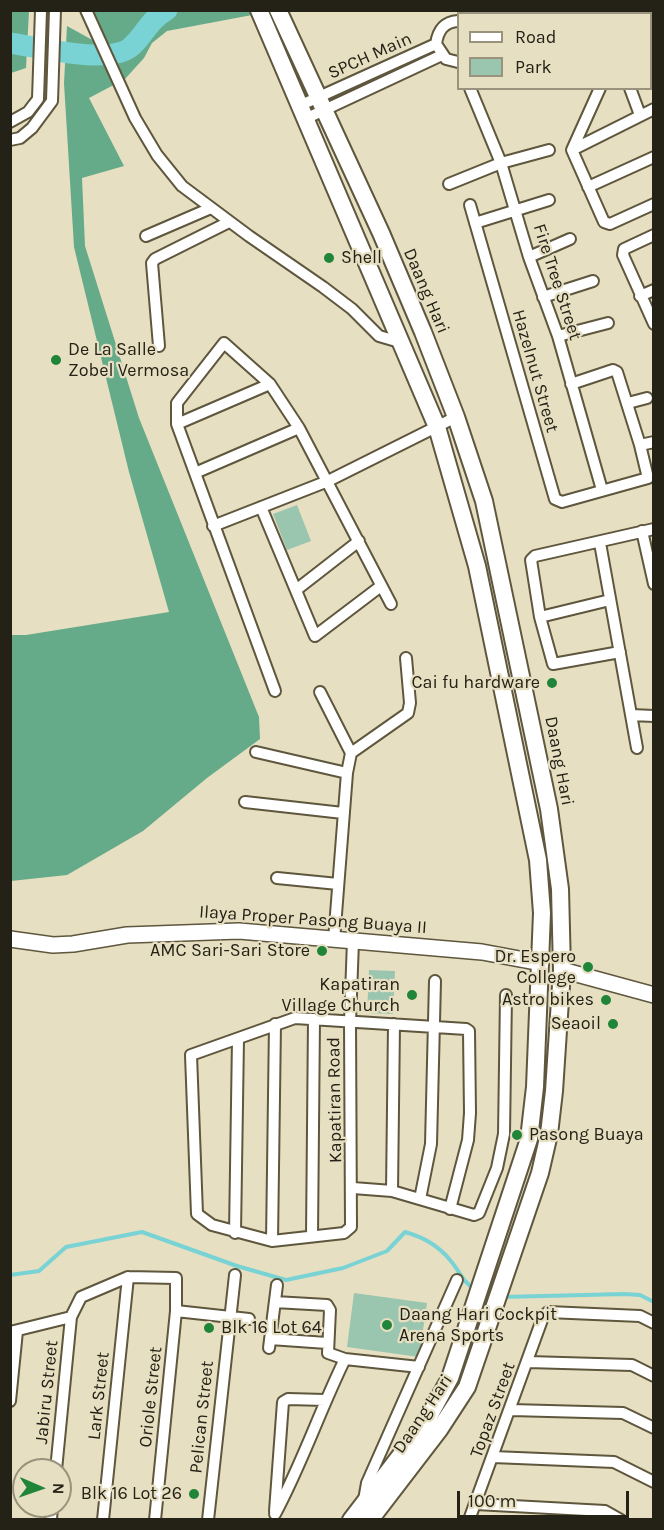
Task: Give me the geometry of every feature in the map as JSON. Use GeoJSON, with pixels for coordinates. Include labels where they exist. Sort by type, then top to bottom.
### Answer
{"type":"FeatureCollection","features":[{"type":"Feature","properties":{"kind":"main road","name":"Daang Hari"},"geometry":{"type":"LineString","coordinates":[[278,10],[381,233],[456,417],[484,501],[549,809],[560,889],[561,969],[555,1080],[549,1134],[540,1173],[467,1387],[456,1406],[370,1520]]}},
{"type":"Feature","properties":{"kind":"main road","name":"Daang Hari"},"geometry":{"type":"LineString","coordinates":[[260,11],[437,427],[477,566],[538,860],[542,913],[532,1122],[458,1359],[426,1422],[364,1500],[351,1520]]}},
{"type":"Feature","properties":{"kind":"street"},"geometry":{"type":"LineString","coordinates":[[10,122],[28,112],[38,99],[41,10]]}},
{"type":"Feature","properties":{"kind":"street"},"geometry":{"type":"LineString","coordinates":[[10,140],[20,138],[43,116],[52,101],[55,10]]}},
{"type":"Feature","properties":{"kind":"street"},"geometry":{"type":"LineString","coordinates":[[86,10],[135,118],[157,155],[182,186],[229,222],[323,286],[352,309],[379,336],[403,343]]}},
{"type":"Feature","properties":{"kind":"street","name":"SPCH Main"},"geometry":{"type":"LineString","coordinates":[[321,104],[436,44],[441,28],[448,23],[457,21]]}},
{"type":"Feature","properties":{"kind":"street","name":"SPCH Main"},"geometry":{"type":"LineString","coordinates":[[321,104],[442,55],[436,44]]}},
{"type":"Feature","properties":{"kind":"street"},"geometry":{"type":"LineString","coordinates":[[442,55],[457,61]]}},
{"type":"Feature","properties":{"kind":"street","name":"Fire Tree Street"},"geometry":{"type":"LineString","coordinates":[[471,90],[501,164],[529,257],[558,336],[602,490]]}},
{"type":"Feature","properties":{"kind":"street"},"geometry":{"type":"LineString","coordinates":[[599,90],[572,150],[604,222],[610,224],[654,204]]}},
{"type":"Feature","properties":{"kind":"street"},"geometry":{"type":"LineString","coordinates":[[631,90],[640,115]]}},
{"type":"Feature","properties":{"kind":"street"},"geometry":{"type":"LineString","coordinates":[[302,112],[321,104]]}},
{"type":"Feature","properties":{"kind":"street"},"geometry":{"type":"LineString","coordinates":[[572,150],[654,109]]}},
{"type":"Feature","properties":{"kind":"street"},"geometry":{"type":"LineString","coordinates":[[449,184],[501,164],[549,150]]}},
{"type":"Feature","properties":{"kind":"street"},"geometry":{"type":"LineString","coordinates":[[588,187],[654,157]]}},
{"type":"Feature","properties":{"kind":"street"},"geometry":{"type":"LineString","coordinates":[[475,223],[549,200]]}},
{"type":"Feature","properties":{"kind":"street","name":"Hazelnut Street"},"geometry":{"type":"LineString","coordinates":[[470,205],[555,499],[562,502],[602,490]]}},
{"type":"Feature","properties":{"kind":"street"},"geometry":{"type":"LineString","coordinates":[[146,236],[211,208]]}},
{"type":"Feature","properties":{"kind":"street"},"geometry":{"type":"LineString","coordinates":[[159,346],[152,263],[155,259],[229,222]]}},
{"type":"Feature","properties":{"kind":"street"},"geometry":{"type":"LineString","coordinates":[[654,236],[624,249],[623,255],[654,324]]}},
{"type":"Feature","properties":{"kind":"street"},"geometry":{"type":"LineString","coordinates":[[529,257],[570,239]]}},
{"type":"Feature","properties":{"kind":"street"},"geometry":{"type":"LineString","coordinates":[[543,297],[593,281]]}},
{"type":"Feature","properties":{"kind":"street"},"geometry":{"type":"LineString","coordinates":[[640,296],[654,290]]}},
{"type":"Feature","properties":{"kind":"street"},"geometry":{"type":"LineString","coordinates":[[558,336],[608,323]]}},
{"type":"Feature","properties":{"kind":"street"},"geometry":{"type":"LineString","coordinates":[[275,691],[177,424],[177,404],[224,344],[270,384],[299,428],[391,604]]}},
{"type":"Feature","properties":{"kind":"street"},"geometry":{"type":"LineString","coordinates":[[572,384],[615,370],[628,403],[640,445],[647,479],[602,490]]}},
{"type":"Feature","properties":{"kind":"street"},"geometry":{"type":"LineString","coordinates":[[177,424],[270,384]]}},
{"type":"Feature","properties":{"kind":"street"},"geometry":{"type":"LineString","coordinates":[[628,403],[647,398]]}},
{"type":"Feature","properties":{"kind":"street"},"geometry":{"type":"LineString","coordinates":[[213,526],[328,481],[456,417]]}},
{"type":"Feature","properties":{"kind":"street"},"geometry":{"type":"LineString","coordinates":[[195,473],[299,428]]}},
{"type":"Feature","properties":{"kind":"street"},"geometry":{"type":"LineString","coordinates":[[640,445],[654,442]]}},
{"type":"Feature","properties":{"kind":"street"},"geometry":{"type":"LineString","coordinates":[[261,507],[315,636],[381,586]]}},
{"type":"Feature","properties":{"kind":"street"},"geometry":{"type":"LineString","coordinates":[[620,652],[553,664],[540,617],[531,564],[535,556],[600,543],[648,530],[654,584]]}},
{"type":"Feature","properties":{"kind":"street"},"geometry":{"type":"LineString","coordinates":[[296,590],[359,541]]}},
{"type":"Feature","properties":{"kind":"street"},"geometry":{"type":"LineString","coordinates":[[600,543],[637,748]]}},
{"type":"Feature","properties":{"kind":"street"},"geometry":{"type":"LineString","coordinates":[[540,617],[610,600]]}},
{"type":"Feature","properties":{"kind":"street"},"geometry":{"type":"LineString","coordinates":[[351,753],[408,713],[410,703],[406,658]]}},
{"type":"Feature","properties":{"kind":"street"},"geometry":{"type":"LineString","coordinates":[[320,692],[351,753],[347,773],[334,940]]}},
{"type":"Feature","properties":{"kind":"street"},"geometry":{"type":"LineString","coordinates":[[631,715],[654,716]]}},
{"type":"Feature","properties":{"kind":"street"},"geometry":{"type":"LineString","coordinates":[[256,752],[347,773]]}},
{"type":"Feature","properties":{"kind":"street"},"geometry":{"type":"LineString","coordinates":[[245,802],[344,813]]}},
{"type":"Feature","properties":{"kind":"street"},"geometry":{"type":"LineString","coordinates":[[277,878],[338,884]]}},
{"type":"Feature","properties":{"kind":"street","name":"Ilaya Proper Pasong Buaya II"},"geometry":{"type":"LineString","coordinates":[[10,939],[62,945],[127,935],[239,931],[483,951],[541,963]]}},
{"type":"Feature","properties":{"kind":"street","name":"Kapatiran Road"},"geometry":{"type":"LineString","coordinates":[[312,1236],[344,1233],[352,1222],[350,1022],[353,941]]}},
{"type":"Feature","properties":{"kind":"street"},"geometry":{"type":"LineString","coordinates":[[561,969],[654,995]]}},
{"type":"Feature","properties":{"kind":"street"},"geometry":{"type":"LineString","coordinates":[[420,1199],[431,1144],[435,981]]}},
{"type":"Feature","properties":{"kind":"street"},"geometry":{"type":"LineString","coordinates":[[353,1188],[392,1191],[450,1209],[474,1215],[479,1213],[501,1153],[504,1134],[506,995]]}},
{"type":"Feature","properties":{"kind":"street"},"geometry":{"type":"LineString","coordinates":[[314,1019],[312,1236],[272,1241],[235,1233],[201,1219],[195,1210],[190,1058],[195,1052],[295,1018],[314,1019],[350,1022],[394,1024],[433,1029],[466,1029],[469,1033],[468,1140],[450,1209]]}},
{"type":"Feature","properties":{"kind":"street"},"geometry":{"type":"LineString","coordinates":[[272,1241],[275,1024]]}},
{"type":"Feature","properties":{"kind":"street"},"geometry":{"type":"LineString","coordinates":[[392,1191],[394,1024]]}},
{"type":"Feature","properties":{"kind":"street"},"geometry":{"type":"LineString","coordinates":[[235,1233],[238,1039]]}},
{"type":"Feature","properties":{"kind":"street","name":"Pelican Street"},"geometry":{"type":"LineString","coordinates":[[208,1520],[235,1275]]}},
{"type":"Feature","properties":{"kind":"street"},"geometry":{"type":"LineString","coordinates":[[10,1401],[14,1332],[71,1317],[81,1297],[128,1277]]}},
{"type":"Feature","properties":{"kind":"street","name":"Oriole Street"},"geometry":{"type":"LineString","coordinates":[[128,1277],[176,1278],[176,1311],[155,1520]]}},
{"type":"Feature","properties":{"kind":"street","name":"Lark Street"},"geometry":{"type":"LineString","coordinates":[[103,1520],[128,1277]]}},
{"type":"Feature","properties":{"kind":"street"},"geometry":{"type":"LineString","coordinates":[[364,1500],[367,1483],[457,1280]]}},
{"type":"Feature","properties":{"kind":"street"},"geometry":{"type":"LineString","coordinates":[[277,1285],[270,1344],[327,1343]]}},
{"type":"Feature","properties":{"kind":"street"},"geometry":{"type":"LineString","coordinates":[[275,1302],[327,1305],[330,1310],[328,1353],[345,1359],[419,1367]]}},
{"type":"Feature","properties":{"kind":"street"},"geometry":{"type":"LineString","coordinates":[[176,1311],[249,1319]]}},
{"type":"Feature","properties":{"kind":"street","name":"Topaz Street"},"geometry":{"type":"LineString","coordinates":[[470,1520],[543,1317],[548,1312],[640,1316],[654,1323]]}},
{"type":"Feature","properties":{"kind":"street","name":"Jabiru Street"},"geometry":{"type":"LineString","coordinates":[[57,1458],[71,1317]]}},
{"type":"Feature","properties":{"kind":"street"},"geometry":{"type":"LineString","coordinates":[[274,1517],[292,1482],[325,1400],[345,1359]]}},
{"type":"Feature","properties":{"kind":"street"},"geometry":{"type":"LineString","coordinates":[[528,1362],[632,1365],[654,1376]]}},
{"type":"Feature","properties":{"kind":"street"},"geometry":{"type":"LineString","coordinates":[[274,1517],[276,1475],[285,1399],[325,1400]]}},
{"type":"Feature","properties":{"kind":"street"},"geometry":{"type":"LineString","coordinates":[[510,1410],[623,1413],[654,1428]]}},
{"type":"Feature","properties":{"kind":"street"},"geometry":{"type":"LineString","coordinates":[[493,1457],[614,1462],[654,1482]]}},
{"type":"Feature","properties":{"kind":"street"},"geometry":{"type":"LineString","coordinates":[[276,1475],[292,1482]]}},
{"type":"Feature","properties":{"kind":"street"},"geometry":{"type":"LineString","coordinates":[[476,1504],[605,1511],[621,1520]]}},
{"type":"Feature","properties":{"kind":"green space"},"geometry":{"type":"Polygon","coordinates":[[[11,10],[29,11],[26,68],[11,73],[11,10]]]}},
{"type":"Feature","properties":{"kind":"green space"},"geometry":{"type":"Polygon","coordinates":[[[251,11],[252,15],[167,31],[152,43],[144,58],[125,79],[89,98],[124,166],[82,178],[85,246],[139,418],[259,717],[260,739],[207,778],[143,831],[67,875],[11,881],[11,635],[26,635],[169,612],[129,472],[74,247],[64,83],[67,26],[96,42],[103,39],[94,12],[251,11]]]}},
{"type":"Feature","properties":{"kind":"green space"},"geometry":{"type":"Polygon","coordinates":[[[297,505],[311,541],[287,550],[273,514],[297,505]]]}},
{"type":"Feature","properties":{"kind":"green space"},"geometry":{"type":"Polygon","coordinates":[[[369,970],[395,971],[393,1014],[367,1013],[369,970]]]}},
{"type":"Feature","properties":{"kind":"green space","name":"Daang Hari Cockpit Arena Sports"},"geometry":{"type":"Polygon","coordinates":[[[354,1293],[427,1303],[419,1357],[347,1347],[354,1293]]]}},
{"type":"Feature","properties":{"kind":"waterway"},"geometry":{"type":"LineString","coordinates":[[10,43],[74,54],[108,55],[122,52],[132,46],[155,18],[167,10]]}},
{"type":"Feature","properties":{"kind":"waterway"},"geometry":{"type":"LineString","coordinates":[[10,1275],[39,1271],[66,1247],[142,1232],[237,1266],[286,1280],[343,1268],[387,1251],[405,1232],[424,1239],[440,1250],[467,1283],[475,1289]]}},
{"type":"Feature","properties":{"kind":"waterway"},"geometry":{"type":"LineString","coordinates":[[502,1297],[625,1294],[640,1295],[654,1302]]}},
{"type":"Feature","properties":{"kind":"place","name":"Shell"},"geometry":{"type":"Point","coordinates":[329,258]}},
{"type":"Feature","properties":{"kind":"place","name":"De La Salle Zobel Vermosa"},"geometry":{"type":"Point","coordinates":[56,360]}},
{"type":"Feature","properties":{"kind":"place","name":"Cai fu hardware"},"geometry":{"type":"Point","coordinates":[552,683]}},
{"type":"Feature","properties":{"kind":"place","name":"AMC Sari-Sari Store"},"geometry":{"type":"Point","coordinates":[322,951]}},
{"type":"Feature","properties":{"kind":"place","name":"Dr. Espero College"},"geometry":{"type":"Point","coordinates":[588,967]}},
{"type":"Feature","properties":{"kind":"place","name":"Kapatiran Village Church"},"geometry":{"type":"Point","coordinates":[412,995]}},
{"type":"Feature","properties":{"kind":"place","name":"Astro bikes"},"geometry":{"type":"Point","coordinates":[606,1000]}},
{"type":"Feature","properties":{"kind":"place","name":"Seaoil"},"geometry":{"type":"Point","coordinates":[613,1024]}},
{"type":"Feature","properties":{"kind":"place","name":"Pasong Buaya"},"geometry":{"type":"Point","coordinates":[517,1135]}},
{"type":"Feature","properties":{"kind":"place","name":"Daang Hari Cockpit Arena Sports"},"geometry":{"type":"Point","coordinates":[387,1325]}},
{"type":"Feature","properties":{"kind":"place","name":"Blk 16 Lot 64"},"geometry":{"type":"Point","coordinates":[209,1328]}},
{"type":"Feature","properties":{"kind":"place","name":"Blk 16 Lot 26"},"geometry":{"type":"Point","coordinates":[194,1494]}}]}
